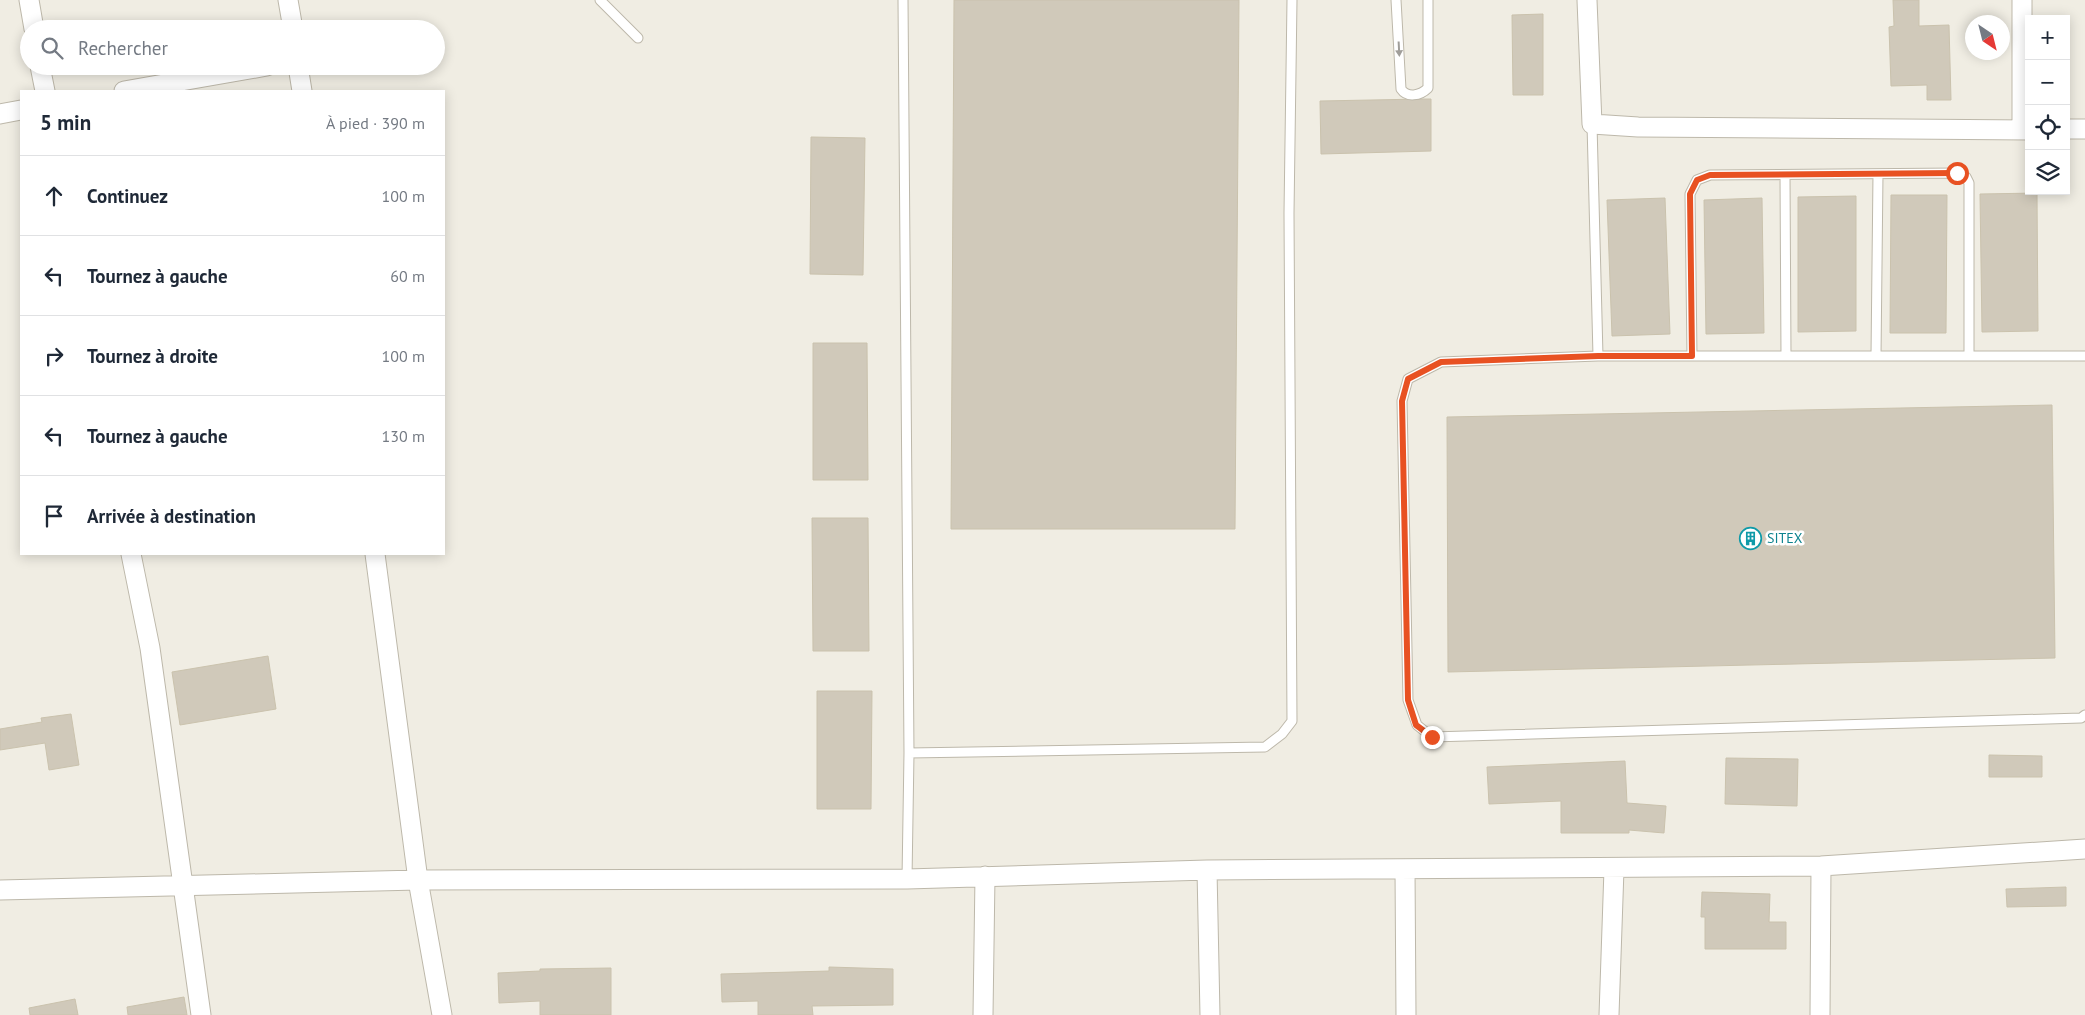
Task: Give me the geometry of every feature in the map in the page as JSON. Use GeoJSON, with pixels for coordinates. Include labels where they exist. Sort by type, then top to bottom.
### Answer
{"type":"FeatureCollection","features":[{"type":"Feature","properties":{"kind":"street"},"geometry":{"type":"LineString","coordinates":[[29,0],[32,20]]}},
{"type":"Feature","properties":{"kind":"street"},"geometry":{"type":"LineString","coordinates":[[288,0],[291,20]]}},
{"type":"Feature","properties":{"kind":"street"},"geometry":{"type":"LineString","coordinates":[[1587,0],[1592,124],[1638,127],[2025,130],[2022,0]]}},
{"type":"Feature","properties":{"kind":"street"},"geometry":{"type":"LineString","coordinates":[[42,75],[45,90]]}},
{"type":"Feature","properties":{"kind":"street"},"geometry":{"type":"LineString","coordinates":[[130,90],[215,75]]}},
{"type":"Feature","properties":{"kind":"street"},"geometry":{"type":"LineString","coordinates":[[299,75],[302,90]]}},
{"type":"Feature","properties":{"kind":"street"},"geometry":{"type":"LineString","coordinates":[[0,114],[20,110]]}},
{"type":"Feature","properties":{"kind":"street"},"geometry":{"type":"LineString","coordinates":[[2070,129],[2085,129]]}},
{"type":"Feature","properties":{"kind":"street"},"geometry":{"type":"LineString","coordinates":[[131,555],[150,648],[201,1015]]}},
{"type":"Feature","properties":{"kind":"street"},"geometry":{"type":"LineString","coordinates":[[376,555],[418,880],[442,1015]]}},
{"type":"Feature","properties":{"kind":"street"},"geometry":{"type":"LineString","coordinates":[[0,890],[184,884],[418,880],[907,879],[1207,870],[1614,869],[1821,866],[2085,849]]}},
{"type":"Feature","properties":{"kind":"street"},"geometry":{"type":"LineString","coordinates":[[1820,1015],[1821,866]]}},
{"type":"Feature","properties":{"kind":"street"},"geometry":{"type":"LineString","coordinates":[[1405,869],[1406,1015]]}},
{"type":"Feature","properties":{"kind":"street"},"geometry":{"type":"LineString","coordinates":[[1609,1015],[1614,869]]}},
{"type":"Feature","properties":{"kind":"street"},"geometry":{"type":"LineString","coordinates":[[1207,870],[1210,1015]]}},
{"type":"Feature","properties":{"kind":"street"},"geometry":{"type":"LineString","coordinates":[[983,1015],[985,876]]}},
{"type":"Feature","properties":{"kind":"lane"},"geometry":{"type":"LineString","coordinates":[[600,0],[638,38]]}},
{"type":"Feature","properties":{"kind":"lane"},"geometry":{"type":"LineString","coordinates":[[903,0],[909,754],[907,879]]}},
{"type":"Feature","properties":{"kind":"lane"},"geometry":{"type":"LineString","coordinates":[[909,754],[1265,747],[1282,734],[1292,721],[1289,223],[1292,0]]}},
{"type":"Feature","properties":{"kind":"lane"},"geometry":{"type":"LineString","coordinates":[[1396,0],[1401,89],[1407,95],[1414,95],[1428,88],[1428,0]]}},
{"type":"Feature","properties":{"kind":"lane"},"geometry":{"type":"LineString","coordinates":[[1592,124],[1598,356]]}},
{"type":"Feature","properties":{"kind":"lane"},"geometry":{"type":"LineString","coordinates":[[1692,356],[1690,194],[1697,180],[1710,175],[1957,173],[1966,178],[1970,183],[1969,356]]}},
{"type":"Feature","properties":{"kind":"lane"},"geometry":{"type":"LineString","coordinates":[[1876,356],[1878,174]]}},
{"type":"Feature","properties":{"kind":"lane"},"geometry":{"type":"LineString","coordinates":[[1785,175],[1786,356]]}},
{"type":"Feature","properties":{"kind":"lane"},"geometry":{"type":"LineString","coordinates":[[2085,356],[1598,356],[1441,362],[1408,379],[1402,401],[1408,700],[1416,725],[1432,737],[2081,718],[2085,715]]}},
{"type":"Feature","properties":{"kind":"building"},"geometry":{"type":"Polygon","coordinates":[[[954,0],[1239,0],[1235,529],[951,529],[954,0]]]}},
{"type":"Feature","properties":{"kind":"building"},"geometry":{"type":"Polygon","coordinates":[[[1893,0],[1919,0],[1919,26],[1949,25],[1951,100],[1927,100],[1927,85],[1891,86],[1889,27],[1894,26],[1893,0]]]}},
{"type":"Feature","properties":{"kind":"building"},"geometry":{"type":"Polygon","coordinates":[[[1543,14],[1543,95],[1513,95],[1512,15],[1543,14]]]}},
{"type":"Feature","properties":{"kind":"building"},"geometry":{"type":"Polygon","coordinates":[[[1431,99],[1431,151],[1321,154],[1320,101],[1431,99]]]}},
{"type":"Feature","properties":{"kind":"building"},"geometry":{"type":"Polygon","coordinates":[[[811,137],[865,138],[863,275],[810,274],[811,137]]]}},
{"type":"Feature","properties":{"kind":"building"},"geometry":{"type":"Polygon","coordinates":[[[2025,193],[2025,195],[2037,195],[2038,331],[1982,332],[1980,194],[2025,193]]]}},
{"type":"Feature","properties":{"kind":"building"},"geometry":{"type":"Polygon","coordinates":[[[1891,195],[1947,195],[1946,333],[1890,333],[1891,195]]]}},
{"type":"Feature","properties":{"kind":"building"},"geometry":{"type":"Polygon","coordinates":[[[1856,196],[1856,331],[1798,332],[1798,197],[1856,196]]]}},
{"type":"Feature","properties":{"kind":"building"},"geometry":{"type":"Polygon","coordinates":[[[1665,198],[1670,334],[1612,336],[1607,200],[1665,198]]]}},
{"type":"Feature","properties":{"kind":"building"},"geometry":{"type":"Polygon","coordinates":[[[1762,198],[1764,333],[1706,334],[1704,200],[1762,198]]]}},
{"type":"Feature","properties":{"kind":"building"},"geometry":{"type":"Polygon","coordinates":[[[813,343],[867,343],[868,480],[813,480],[813,343]]]}},
{"type":"Feature","properties":{"kind":"building","name":"SITEX"},"geometry":{"type":"Polygon","coordinates":[[[2052,405],[2055,658],[1448,672],[1447,417],[2052,405]]]}},
{"type":"Feature","properties":{"kind":"building"},"geometry":{"type":"Polygon","coordinates":[[[812,518],[868,518],[869,651],[813,651],[812,518]]]}},
{"type":"Feature","properties":{"kind":"building"},"geometry":{"type":"Polygon","coordinates":[[[268,656],[276,709],[180,725],[172,672],[268,656]]]}},
{"type":"Feature","properties":{"kind":"building"},"geometry":{"type":"Polygon","coordinates":[[[817,691],[872,691],[871,809],[817,809],[817,691]]]}},
{"type":"Feature","properties":{"kind":"building"},"geometry":{"type":"Polygon","coordinates":[[[71,714],[79,765],[49,770],[45,743],[0,750],[0,729],[42,722],[41,718],[71,714]]]}},
{"type":"Feature","properties":{"kind":"building"},"geometry":{"type":"Polygon","coordinates":[[[1989,755],[2042,756],[2042,777],[1989,777],[1989,755]]]}},
{"type":"Feature","properties":{"kind":"building"},"geometry":{"type":"Polygon","coordinates":[[[1726,758],[1798,759],[1797,806],[1725,804],[1726,758]]]}},
{"type":"Feature","properties":{"kind":"building"},"geometry":{"type":"Polygon","coordinates":[[[1625,761],[1627,803],[1666,806],[1664,833],[1629,830],[1629,833],[1561,833],[1561,801],[1489,804],[1487,767],[1625,761]]]}},
{"type":"Feature","properties":{"kind":"building"},"geometry":{"type":"Polygon","coordinates":[[[2066,887],[2066,906],[2007,907],[2006,889],[2066,887]]]}},
{"type":"Feature","properties":{"kind":"building"},"geometry":{"type":"Polygon","coordinates":[[[1702,892],[1770,894],[1769,922],[1786,922],[1786,949],[1705,949],[1705,917],[1701,917],[1702,892]]]}},
{"type":"Feature","properties":{"kind":"building"},"geometry":{"type":"Polygon","coordinates":[[[829,967],[893,969],[893,1005],[812,1006],[813,1015],[758,1015],[758,1001],[722,1002],[721,974],[829,971],[829,967]]]}},
{"type":"Feature","properties":{"kind":"building"},"geometry":{"type":"Polygon","coordinates":[[[611,968],[611,1015],[540,1015],[540,1001],[499,1003],[498,973],[540,971],[540,969],[611,968]]]}},
{"type":"Feature","properties":{"kind":"building"},"geometry":{"type":"Polygon","coordinates":[[[184,997],[187,1015],[128,1015],[127,1007],[184,997]]]}},
{"type":"Feature","properties":{"kind":"building"},"geometry":{"type":"Polygon","coordinates":[[[75,999],[78,1015],[30,1015],[29,1008],[75,999]]]}},
{"type":"Feature","properties":{"kind":"place","name":"SITEX"},"geometry":{"type":"Point","coordinates":[1751,538]}},
{"type":"Feature","properties":{"kind":"route"},"geometry":{"type":"LineString","coordinates":[[1432,737],[1416,725],[1408,700],[1402,401],[1408,379],[1441,362],[1598,356],[1692,356],[1690,194],[1697,180],[1710,175],[1957,173]]}}]}
